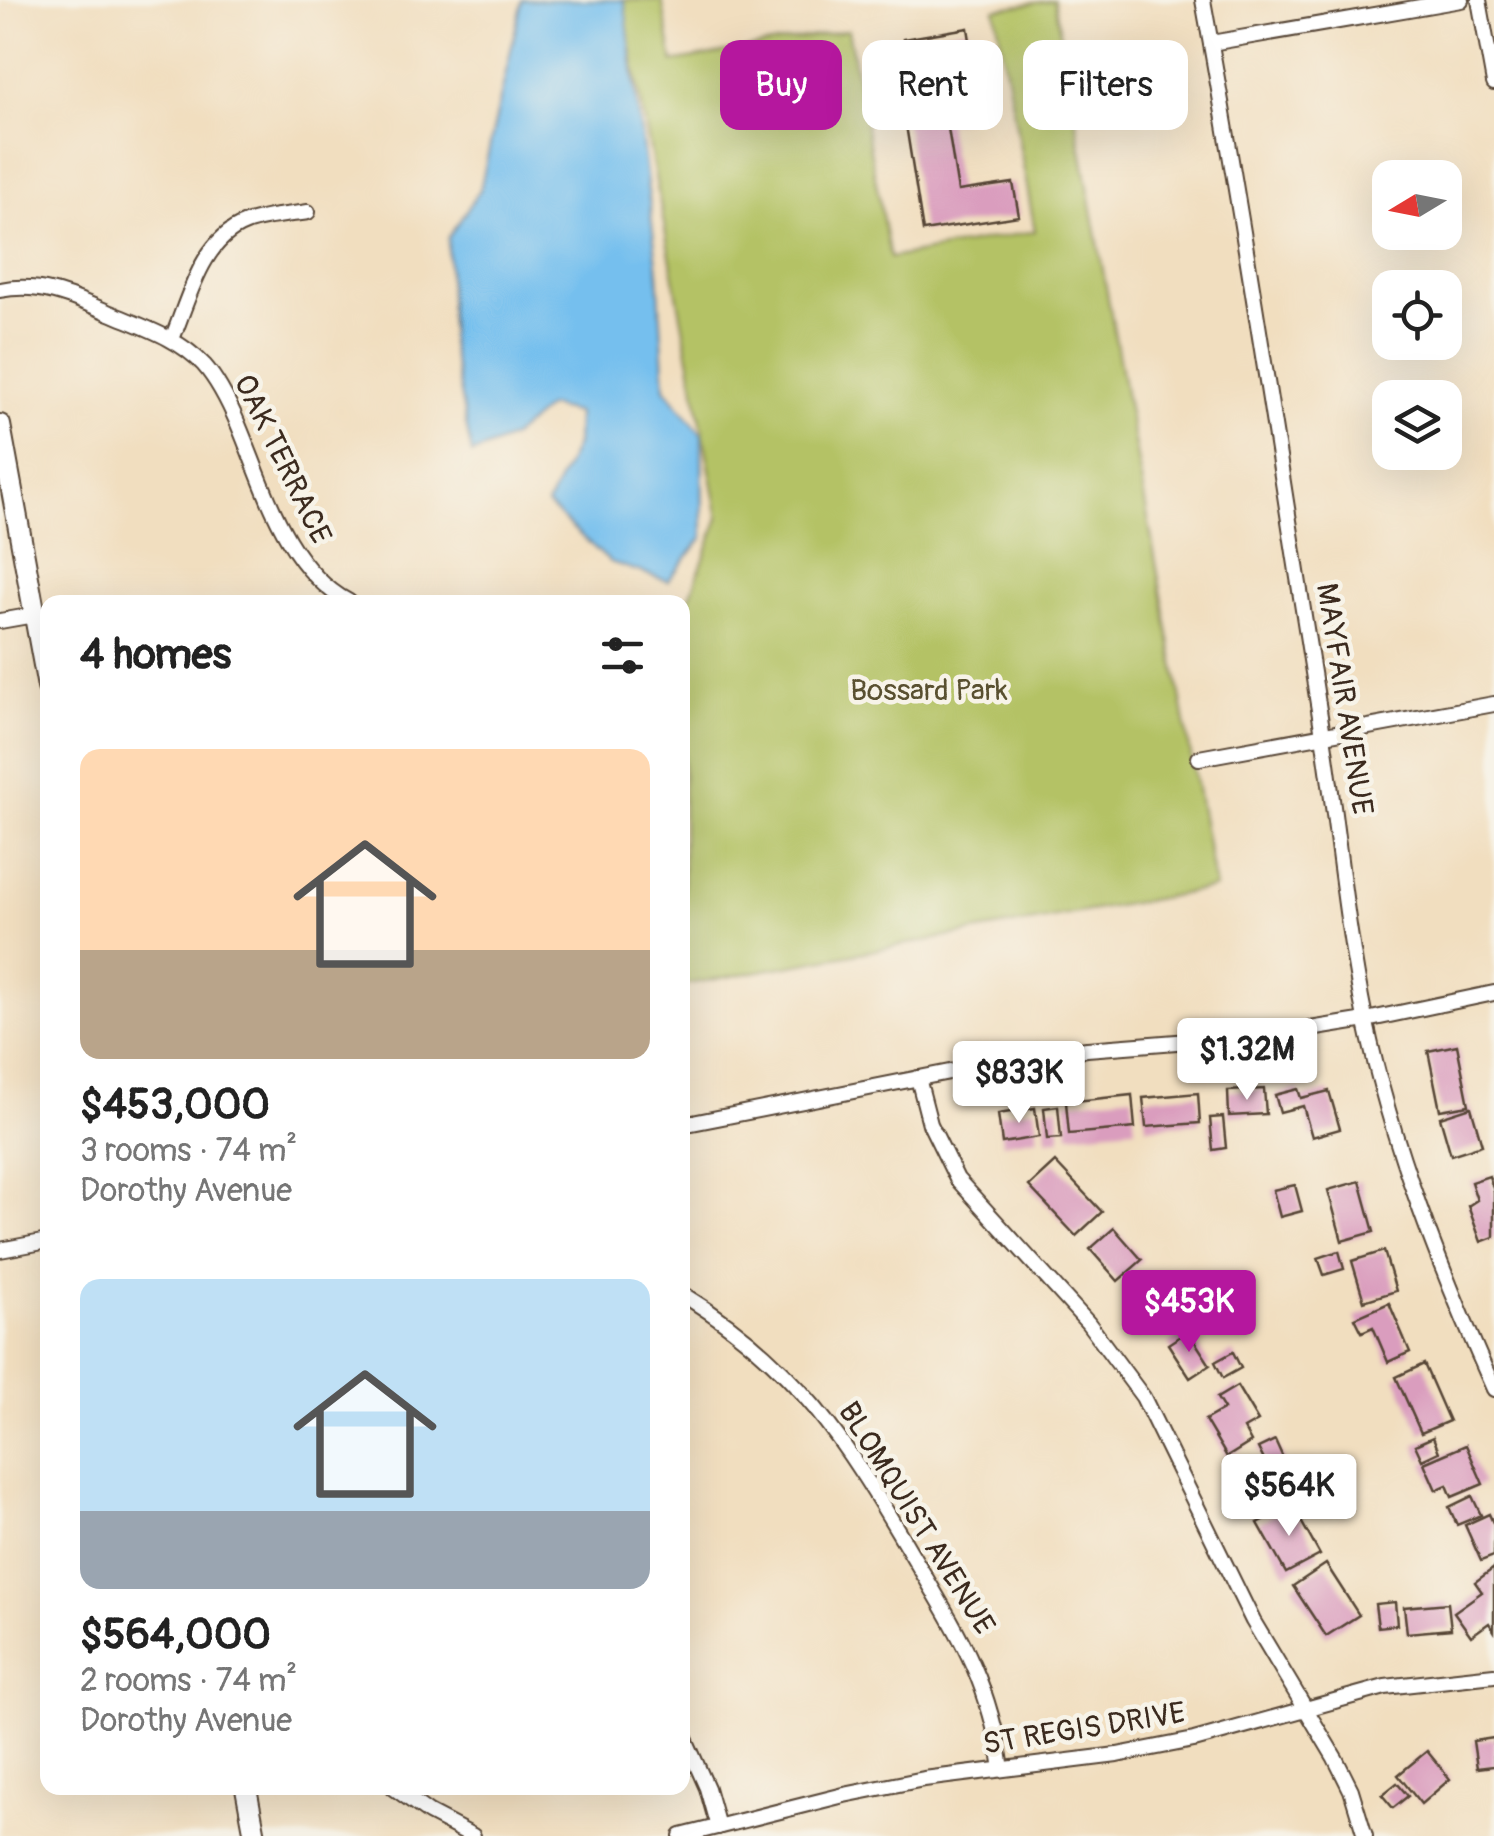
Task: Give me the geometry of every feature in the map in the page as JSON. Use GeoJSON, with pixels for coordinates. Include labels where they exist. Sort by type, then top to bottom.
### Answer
{"type":"FeatureCollection","features":[{"type":"Feature","properties":{"kind":"street","name":"MAYFAIR AVENUE"},"geometry":{"type":"LineString","coordinates":[[1202,0],[1324,736],[1366,1020],[1428,1236],[1492,1379]]}},
{"type":"Feature","properties":{"kind":"street"},"geometry":{"type":"LineString","coordinates":[[1210,43],[1461,0]]}},
{"type":"Feature","properties":{"kind":"street"},"geometry":{"type":"LineString","coordinates":[[1479,0],[1494,83]]}},
{"type":"Feature","properties":{"kind":"street"},"geometry":{"type":"LineString","coordinates":[[172,339],[209,252],[220,239],[249,222],[308,212]]}},
{"type":"Feature","properties":{"kind":"street","name":"OAK TERRACE"},"geometry":{"type":"LineString","coordinates":[[0,290],[36,287],[60,291],[172,339],[203,364],[220,386],[291,546],[306,569],[338,595]]}},
{"type":"Feature","properties":{"kind":"street"},"geometry":{"type":"LineString","coordinates":[[0,425],[40,646]]}},
{"type":"Feature","properties":{"kind":"street"},"geometry":{"type":"LineString","coordinates":[[0,621],[34,615]]}},
{"type":"Feature","properties":{"kind":"street"},"geometry":{"type":"LineString","coordinates":[[1199,758],[1494,704]]}},
{"type":"Feature","properties":{"kind":"street"},"geometry":{"type":"LineString","coordinates":[[690,1123],[1015,1059],[1087,1049],[1228,1040],[1366,1020],[1494,993]]}},
{"type":"Feature","properties":{"kind":"street"},"geometry":{"type":"LineString","coordinates":[[918,1078],[930,1124],[956,1179],[1088,1323],[1143,1397],[1253,1621],[1351,1790],[1365,1836]]}},
{"type":"Feature","properties":{"kind":"street"},"geometry":{"type":"LineString","coordinates":[[0,1250],[40,1242]]}},
{"type":"Feature","properties":{"kind":"street","name":"BLOMQUIST AVENUE"},"geometry":{"type":"LineString","coordinates":[[690,1299],[772,1360],[806,1394],[853,1457],[974,1661],[996,1730],[1002,1769]]}},
{"type":"Feature","properties":{"kind":"street","name":"ST REGIS DRIVE"},"geometry":{"type":"LineString","coordinates":[[682,1836],[844,1795],[1175,1744],[1385,1688],[1494,1676]]}},
{"type":"Feature","properties":{"kind":"street"},"geometry":{"type":"LineString","coordinates":[[690,1750],[718,1827]]}},
{"type":"Feature","properties":{"kind":"street"},"geometry":{"type":"LineString","coordinates":[[247,1795],[255,1836]]}},
{"type":"Feature","properties":{"kind":"street"},"geometry":{"type":"LineString","coordinates":[[404,1795],[473,1836]]}},
{"type":"Feature","properties":{"kind":"green space","name":"Bossard Park"},"geometry":{"type":"Polygon","coordinates":[[[622,0],[662,0],[673,62],[720,53],[720,130],[842,130],[842,40],[793,40],[848,30],[862,106],[862,130],[866,130],[890,258],[1035,231],[995,9],[1054,0],[1061,40],[1023,40],[1023,130],[1078,130],[1215,888],[690,984],[690,596],[719,518],[622,0]]]}},
{"type":"Feature","properties":{"kind":"water"},"geometry":{"type":"Polygon","coordinates":[[[522,0],[623,0],[625,5],[658,272],[665,388],[702,435],[703,537],[668,581],[610,562],[547,505],[576,445],[577,413],[549,406],[511,438],[472,454],[450,341],[448,238],[480,190],[522,0]]]}},
{"type":"Feature","properties":{"kind":"building"},"geometry":{"type":"Polygon","coordinates":[[[968,28],[970,40],[903,40],[968,28]]]}},
{"type":"Feature","properties":{"kind":"building"},"geometry":{"type":"Polygon","coordinates":[[[907,130],[948,130],[958,191],[1013,183],[1019,216],[923,231],[907,130]]]}},
{"type":"Feature","properties":{"kind":"building"},"geometry":{"type":"Polygon","coordinates":[[[1457,1045],[1469,1105],[1440,1110],[1428,1051],[1457,1045]]]}},
{"type":"Feature","properties":{"kind":"building"},"geometry":{"type":"Polygon","coordinates":[[[1264,1089],[1266,1114],[1229,1116],[1228,1091],[1264,1089]]]}},
{"type":"Feature","properties":{"kind":"building"},"geometry":{"type":"Polygon","coordinates":[[[1298,1089],[1301,1098],[1329,1091],[1340,1129],[1312,1137],[1303,1106],[1280,1112],[1275,1095],[1298,1089]]]}},
{"type":"Feature","properties":{"kind":"building"},"geometry":{"type":"Polygon","coordinates":[[[1198,1093],[1200,1123],[1146,1127],[1143,1098],[1198,1093]]]}},
{"type":"Feature","properties":{"kind":"building"},"geometry":{"type":"Polygon","coordinates":[[[1132,1095],[1135,1128],[1069,1134],[1066,1102],[1132,1095]]]}},
{"type":"Feature","properties":{"kind":"building"},"geometry":{"type":"Polygon","coordinates":[[[1058,1106],[1061,1138],[1047,1139],[1044,1108],[1058,1106]]]}},
{"type":"Feature","properties":{"kind":"building"},"geometry":{"type":"Polygon","coordinates":[[[1471,1107],[1482,1145],[1451,1155],[1440,1117],[1471,1107]]]}},
{"type":"Feature","properties":{"kind":"building"},"geometry":{"type":"Polygon","coordinates":[[[1035,1108],[1039,1137],[1002,1143],[998,1114],[1035,1108]]]}},
{"type":"Feature","properties":{"kind":"building"},"geometry":{"type":"Polygon","coordinates":[[[1223,1117],[1226,1148],[1213,1150],[1210,1118],[1223,1117]]]}},
{"type":"Feature","properties":{"kind":"building"},"geometry":{"type":"Polygon","coordinates":[[[1055,1162],[1102,1212],[1076,1236],[1029,1186],[1055,1162]]]}},
{"type":"Feature","properties":{"kind":"building"},"geometry":{"type":"Polygon","coordinates":[[[1489,1176],[1494,1191],[1494,1237],[1481,1242],[1468,1206],[1477,1200],[1471,1182],[1489,1176]]]}},
{"type":"Feature","properties":{"kind":"building"},"geometry":{"type":"Polygon","coordinates":[[[1360,1181],[1374,1232],[1342,1241],[1328,1190],[1360,1181]]]}},
{"type":"Feature","properties":{"kind":"building"},"geometry":{"type":"Polygon","coordinates":[[[1295,1185],[1302,1211],[1280,1217],[1273,1190],[1295,1185]]]}},
{"type":"Feature","properties":{"kind":"building"},"geometry":{"type":"Polygon","coordinates":[[[1114,1228],[1142,1260],[1118,1281],[1090,1249],[1114,1228]]]}},
{"type":"Feature","properties":{"kind":"building"},"geometry":{"type":"Polygon","coordinates":[[[1339,1251],[1344,1269],[1324,1275],[1318,1258],[1339,1251]]]}},
{"type":"Feature","properties":{"kind":"building"},"geometry":{"type":"Polygon","coordinates":[[[1384,1251],[1396,1291],[1364,1301],[1352,1261],[1384,1251]]]}},
{"type":"Feature","properties":{"kind":"building"},"geometry":{"type":"Polygon","coordinates":[[[1146,1279],[1174,1314],[1154,1329],[1127,1294],[1146,1279]]]}},
{"type":"Feature","properties":{"kind":"building"},"geometry":{"type":"Polygon","coordinates":[[[1389,1303],[1410,1352],[1388,1362],[1373,1327],[1362,1332],[1355,1318],[1389,1303]]]}},
{"type":"Feature","properties":{"kind":"building"},"geometry":{"type":"Polygon","coordinates":[[[1188,1331],[1210,1365],[1190,1378],[1168,1344],[1188,1331]]]}},
{"type":"Feature","properties":{"kind":"building"},"geometry":{"type":"Polygon","coordinates":[[[1233,1352],[1241,1368],[1223,1378],[1215,1362],[1233,1352]]]}},
{"type":"Feature","properties":{"kind":"building"},"geometry":{"type":"Polygon","coordinates":[[[1424,1364],[1449,1421],[1421,1433],[1396,1377],[1424,1364]]]}},
{"type":"Feature","properties":{"kind":"building"},"geometry":{"type":"Polygon","coordinates":[[[1237,1386],[1258,1421],[1244,1429],[1251,1442],[1227,1457],[1205,1420],[1224,1409],[1217,1398],[1237,1386]]]}},
{"type":"Feature","properties":{"kind":"building"},"geometry":{"type":"Polygon","coordinates":[[[1433,1437],[1439,1452],[1422,1460],[1415,1445],[1433,1437]]]}},
{"type":"Feature","properties":{"kind":"building"},"geometry":{"type":"Polygon","coordinates":[[[1275,1440],[1284,1460],[1268,1468],[1258,1448],[1275,1440]]]}},
{"type":"Feature","properties":{"kind":"building"},"geometry":{"type":"Polygon","coordinates":[[[1466,1445],[1483,1484],[1452,1497],[1447,1485],[1436,1490],[1424,1463],[1466,1445]]]}},
{"type":"Feature","properties":{"kind":"building"},"geometry":{"type":"Polygon","coordinates":[[[1257,1469],[1277,1504],[1253,1516],[1234,1481],[1257,1469]]]}},
{"type":"Feature","properties":{"kind":"building"},"geometry":{"type":"Polygon","coordinates":[[[1472,1496],[1481,1515],[1457,1525],[1449,1507],[1472,1496]]]}},
{"type":"Feature","properties":{"kind":"building"},"geometry":{"type":"Polygon","coordinates":[[[1292,1505],[1320,1555],[1286,1573],[1258,1523],[1292,1505]]]}},
{"type":"Feature","properties":{"kind":"building"},"geometry":{"type":"Polygon","coordinates":[[[1489,1514],[1494,1525],[1494,1556],[1481,1561],[1465,1525],[1489,1514]]]}},
{"type":"Feature","properties":{"kind":"building"},"geometry":{"type":"Polygon","coordinates":[[[1326,1564],[1359,1615],[1326,1636],[1293,1586],[1326,1564]]]}},
{"type":"Feature","properties":{"kind":"building"},"geometry":{"type":"Polygon","coordinates":[[[1494,1568],[1494,1631],[1489,1623],[1471,1636],[1454,1612],[1482,1592],[1475,1582],[1494,1568]]]}},
{"type":"Feature","properties":{"kind":"building"},"geometry":{"type":"Polygon","coordinates":[[[1395,1602],[1397,1625],[1378,1627],[1375,1604],[1395,1602]]]}},
{"type":"Feature","properties":{"kind":"building"},"geometry":{"type":"Polygon","coordinates":[[[1448,1603],[1451,1629],[1407,1633],[1404,1607],[1448,1603]]]}},
{"type":"Feature","properties":{"kind":"building"},"geometry":{"type":"Polygon","coordinates":[[[1494,1738],[1494,1766],[1477,1768],[1473,1741],[1494,1738]]]}},
{"type":"Feature","properties":{"kind":"building"},"geometry":{"type":"Polygon","coordinates":[[[1427,1751],[1450,1779],[1421,1804],[1398,1775],[1427,1751]]]}},
{"type":"Feature","properties":{"kind":"building"},"geometry":{"type":"Polygon","coordinates":[[[1397,1783],[1408,1796],[1393,1808],[1382,1795],[1397,1783]]]}}]}
